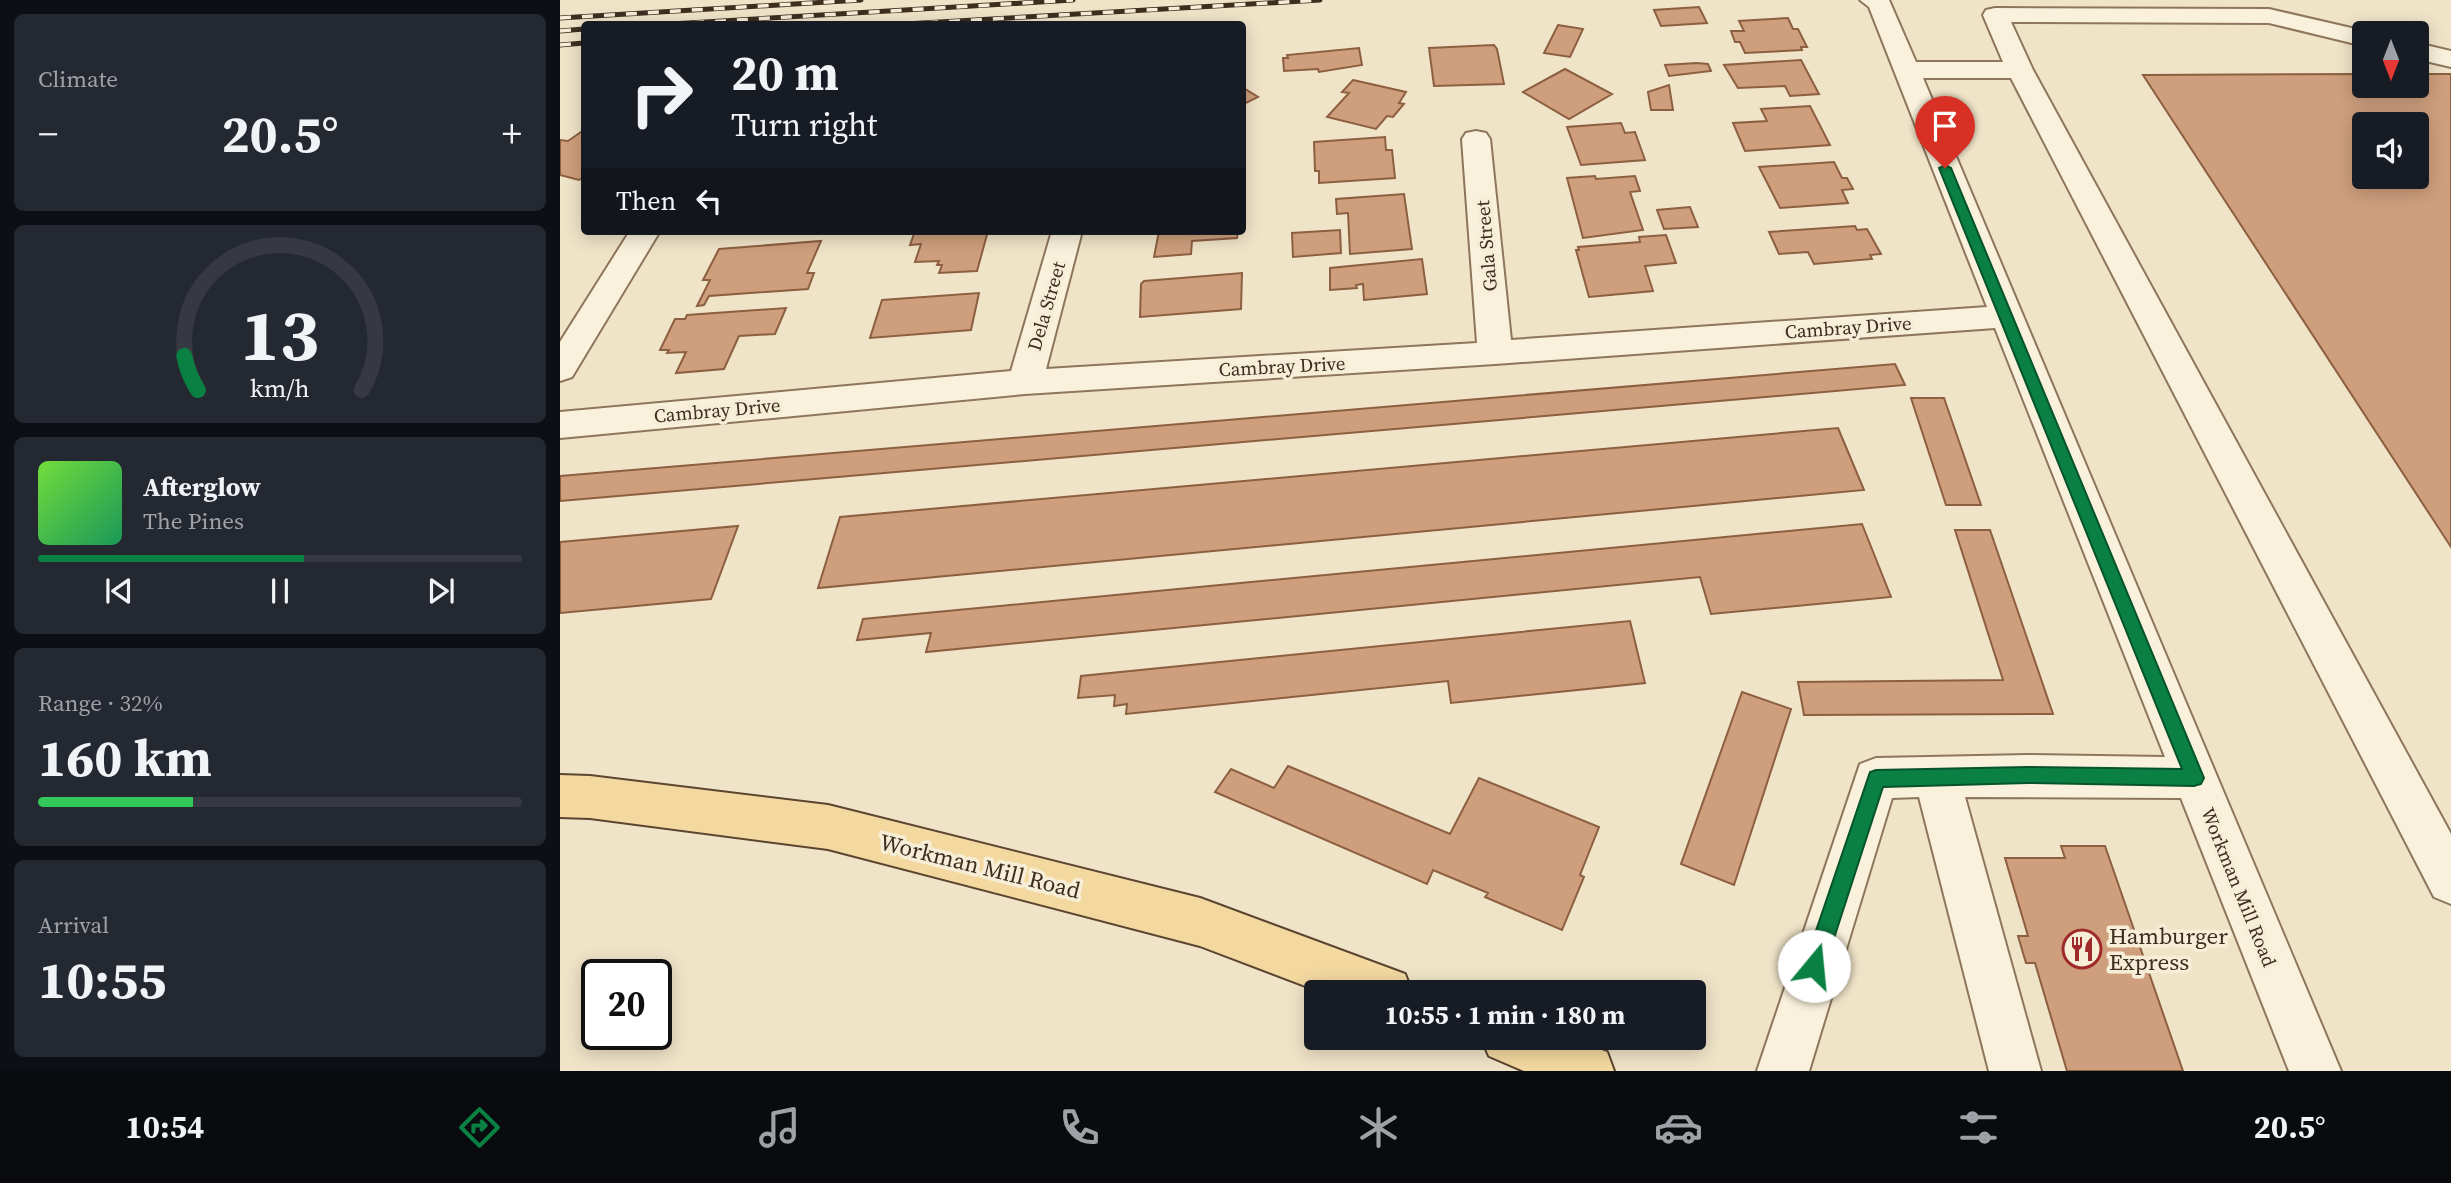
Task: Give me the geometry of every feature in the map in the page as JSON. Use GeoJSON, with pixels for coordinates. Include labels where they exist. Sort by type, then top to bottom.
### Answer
{"type":"FeatureCollection","features":[{"type":"Feature","properties":{"kind":"main road","name":"Workman Mill Road"},"geometry":{"type":"LineString","coordinates":[[560,796],[590,797],[828,827],[1200,922],[1355,980]]}},
{"type":"Feature","properties":{"kind":"main road"},"geometry":{"type":"LineString","coordinates":[[1536,1050],[1588,1071]]}},
{"type":"Feature","properties":{"kind":"street","name":"Workman Mill Road"},"geometry":{"type":"LineString","coordinates":[[1878,1],[2315,1071]]}},
{"type":"Feature","properties":{"kind":"street"},"geometry":{"type":"LineString","coordinates":[[2352,35],[2269,16],[1995,15],[2020,70],[2451,881]]}},
{"type":"Feature","properties":{"kind":"street"},"geometry":{"type":"LineString","coordinates":[[2429,53],[2451,58]]}},
{"type":"Feature","properties":{"kind":"street"},"geometry":{"type":"LineString","coordinates":[[1905,70],[2020,70]]}},
{"type":"Feature","properties":{"kind":"street","name":"Gala Street"},"geometry":{"type":"LineString","coordinates":[[1476,139],[1495,353]]}},
{"type":"Feature","properties":{"kind":"street"},"geometry":{"type":"LineString","coordinates":[[560,369],[643,235]]}},
{"type":"Feature","properties":{"kind":"street","name":"Dela Street"},"geometry":{"type":"LineString","coordinates":[[1025,382],[1066,235]]}},
{"type":"Feature","properties":{"kind":"street","name":"Cambray Drive"},"geometry":{"type":"LineString","coordinates":[[560,425],[1025,382],[1495,353],[2005,316]]}},
{"type":"Feature","properties":{"kind":"street"},"geometry":{"type":"LineString","coordinates":[[1783,1071],[1876,778],[2028,775],[2194,778]]}},
{"type":"Feature","properties":{"kind":"street"},"geometry":{"type":"LineString","coordinates":[[1937,778],[2015,1071]]}},
{"type":"Feature","properties":{"kind":"building"},"geometry":{"type":"Polygon","coordinates":[[[1699,7],[1707,23],[1661,26],[1654,10],[1699,7]]]}},
{"type":"Feature","properties":{"kind":"building"},"geometry":{"type":"Polygon","coordinates":[[[1788,18],[1793,29],[1798,29],[1807,47],[1801,47],[1802,50],[1745,53],[1740,42],[1735,42],[1731,31],[1744,31],[1739,21],[1788,18]]]}},
{"type":"Feature","properties":{"kind":"building"},"geometry":{"type":"Polygon","coordinates":[[[1558,25],[1583,29],[1570,57],[1544,53],[1558,25]]]}},
{"type":"Feature","properties":{"kind":"building"},"geometry":{"type":"Polygon","coordinates":[[[1494,45],[1504,84],[1434,86],[1429,48],[1494,45]]]}},
{"type":"Feature","properties":{"kind":"building"},"geometry":{"type":"Polygon","coordinates":[[[1359,48],[1362,65],[1319,72],[1318,69],[1284,71],[1283,58],[1288,58],[1287,55],[1359,48]]]}},
{"type":"Feature","properties":{"kind":"building"},"geometry":{"type":"Polygon","coordinates":[[[1801,60],[1819,94],[1790,96],[1785,86],[1738,88],[1724,65],[1801,60]]]}},
{"type":"Feature","properties":{"kind":"building"},"geometry":{"type":"Polygon","coordinates":[[[1708,64],[1711,71],[1669,76],[1665,65],[1708,64]]]}},
{"type":"Feature","properties":{"kind":"building"},"geometry":{"type":"Polygon","coordinates":[[[1565,69],[1612,94],[1569,119],[1523,92],[1565,69]]]}},
{"type":"Feature","properties":{"kind":"building"},"geometry":{"type":"Polygon","coordinates":[[[2352,74],[2352,98],[2429,98],[2429,74],[2451,74],[2451,547],[2143,75],[2352,74]]]}},
{"type":"Feature","properties":{"kind":"building"},"geometry":{"type":"Polygon","coordinates":[[[1353,80],[1406,92],[1399,103],[1404,104],[1393,117],[1387,116],[1376,129],[1327,117],[1349,93],[1342,92],[1353,80]]]}},
{"type":"Feature","properties":{"kind":"building"},"geometry":{"type":"Polygon","coordinates":[[[1669,85],[1673,110],[1651,110],[1648,92],[1669,85]]]}},
{"type":"Feature","properties":{"kind":"building"},"geometry":{"type":"Polygon","coordinates":[[[1246,90],[1258,97],[1246,103],[1246,90]]]}},
{"type":"Feature","properties":{"kind":"building"},"geometry":{"type":"Polygon","coordinates":[[[1810,106],[1830,145],[1745,151],[1733,123],[1767,121],[1761,109],[1810,106]]]}},
{"type":"Feature","properties":{"kind":"building"},"geometry":{"type":"Polygon","coordinates":[[[1621,123],[1625,133],[1635,132],[1645,160],[1581,165],[1567,127],[1621,123]]]}},
{"type":"Feature","properties":{"kind":"building"},"geometry":{"type":"Polygon","coordinates":[[[581,132],[579,180],[560,175],[560,140],[568,141],[581,132]]]}},
{"type":"Feature","properties":{"kind":"building"},"geometry":{"type":"Polygon","coordinates":[[[1385,137],[1386,150],[1392,150],[1395,178],[1319,183],[1319,171],[1315,171],[1314,142],[1385,137]]]}},
{"type":"Feature","properties":{"kind":"building"},"geometry":{"type":"Polygon","coordinates":[[[1834,162],[1842,178],[1847,178],[1853,189],[1842,190],[1848,203],[1780,208],[1759,167],[1834,162]]]}},
{"type":"Feature","properties":{"kind":"building"},"geometry":{"type":"Polygon","coordinates":[[[1595,176],[1596,179],[1635,176],[1640,191],[1630,192],[1643,230],[1583,238],[1567,178],[1595,176]]]}},
{"type":"Feature","properties":{"kind":"building"},"geometry":{"type":"Polygon","coordinates":[[[1404,194],[1412,249],[1350,254],[1348,213],[1337,214],[1336,199],[1404,194]]]}},
{"type":"Feature","properties":{"kind":"building"},"geometry":{"type":"Polygon","coordinates":[[[1690,207],[1698,227],[1664,229],[1657,210],[1690,207]]]}},
{"type":"Feature","properties":{"kind":"building"},"geometry":{"type":"Polygon","coordinates":[[[1855,226],[1857,230],[1867,229],[1881,254],[1870,255],[1872,259],[1814,264],[1808,252],[1779,254],[1769,232],[1855,226]]]}},
{"type":"Feature","properties":{"kind":"building"},"geometry":{"type":"Polygon","coordinates":[[[1340,230],[1341,253],[1293,257],[1292,233],[1340,230]]]}},
{"type":"Feature","properties":{"kind":"building"},"geometry":{"type":"Polygon","coordinates":[[[914,235],[987,235],[977,271],[939,273],[942,265],[937,265],[939,261],[915,262],[921,244],[910,245],[914,235]]]}},
{"type":"Feature","properties":{"kind":"building"},"geometry":{"type":"Polygon","coordinates":[[[1158,235],[1237,235],[1237,238],[1192,241],[1191,254],[1154,257],[1158,235]]]}},
{"type":"Feature","properties":{"kind":"building"},"geometry":{"type":"Polygon","coordinates":[[[1666,235],[1676,263],[1645,266],[1653,291],[1589,297],[1576,250],[1579,250],[1578,247],[1640,242],[1639,237],[1666,235]]]}},
{"type":"Feature","properties":{"kind":"building"},"geometry":{"type":"Polygon","coordinates":[[[821,241],[807,273],[814,273],[808,289],[709,296],[704,305],[697,306],[710,280],[703,280],[719,249],[821,241]]]}},
{"type":"Feature","properties":{"kind":"building"},"geometry":{"type":"Polygon","coordinates":[[[1422,259],[1427,294],[1364,300],[1363,284],[1356,285],[1357,288],[1330,290],[1330,268],[1422,259]]]}},
{"type":"Feature","properties":{"kind":"building"},"geometry":{"type":"Polygon","coordinates":[[[1242,273],[1241,309],[1140,317],[1141,284],[1144,281],[1242,273]]]}},
{"type":"Feature","properties":{"kind":"building"},"geometry":{"type":"Polygon","coordinates":[[[979,293],[971,330],[870,338],[882,300],[979,293]]]}},
{"type":"Feature","properties":{"kind":"building"},"geometry":{"type":"Polygon","coordinates":[[[786,308],[775,334],[739,336],[724,369],[676,373],[686,352],[667,353],[669,350],[660,350],[675,319],[685,319],[687,315],[786,308]]]}},
{"type":"Feature","properties":{"kind":"building"},"geometry":{"type":"Polygon","coordinates":[[[1895,364],[1905,385],[560,501],[560,476],[1895,364]]]}},
{"type":"Feature","properties":{"kind":"building"},"geometry":{"type":"Polygon","coordinates":[[[1911,398],[1944,398],[1981,505],[1946,505],[1911,398]]]}},
{"type":"Feature","properties":{"kind":"building"},"geometry":{"type":"Polygon","coordinates":[[[1838,428],[1864,490],[818,588],[840,517],[1838,428]]]}},
{"type":"Feature","properties":{"kind":"building"},"geometry":{"type":"Polygon","coordinates":[[[1862,524],[1891,597],[1711,614],[1700,577],[926,652],[931,633],[857,640],[863,619],[1862,524]]]}},
{"type":"Feature","properties":{"kind":"building"},"geometry":{"type":"Polygon","coordinates":[[[738,526],[711,599],[560,613],[560,542],[738,526]]]}},
{"type":"Feature","properties":{"kind":"building"},"geometry":{"type":"Polygon","coordinates":[[[1955,530],[1990,530],[2053,714],[1804,715],[1798,682],[2003,680],[1955,530]]]}},
{"type":"Feature","properties":{"kind":"building"},"geometry":{"type":"Polygon","coordinates":[[[1630,621],[1645,683],[1451,703],[1448,681],[1126,714],[1127,704],[1114,706],[1115,695],[1078,698],[1081,676],[1630,621]]]}},
{"type":"Feature","properties":{"kind":"building"},"geometry":{"type":"Polygon","coordinates":[[[1742,692],[1791,709],[1734,885],[1681,864],[1742,692]]]}},
{"type":"Feature","properties":{"kind":"building"},"geometry":{"type":"Polygon","coordinates":[[[1288,766],[1450,834],[1479,778],[1599,827],[1580,875],[1584,877],[1562,930],[1485,897],[1488,893],[1433,870],[1427,884],[1215,792],[1231,769],[1274,788],[1288,766]]]}},
{"type":"Feature","properties":{"kind":"building","name":"Hamburger Express"},"geometry":{"type":"Polygon","coordinates":[[[2061,846],[2105,846],[2183,1071],[2067,1071],[2035,963],[2026,963],[2018,936],[2028,936],[2005,858],[2065,858],[2061,846]]]}},
{"type":"Feature","properties":{"kind":"railway"},"geometry":{"type":"LineString","coordinates":[[560,18],[861,0]]}},
{"type":"Feature","properties":{"kind":"railway"},"geometry":{"type":"LineString","coordinates":[[721,21],[1073,0]]}},
{"type":"Feature","properties":{"kind":"railway"},"geometry":{"type":"LineString","coordinates":[[957,21],[1320,0]]}},
{"type":"Feature","properties":{"kind":"railway"},"geometry":{"type":"LineString","coordinates":[[560,31],[581,29]]}},
{"type":"Feature","properties":{"kind":"railway"},"geometry":{"type":"LineString","coordinates":[[560,45],[581,43]]}},
{"type":"Feature","properties":{"kind":"place","name":"Hamburger Express"},"geometry":{"type":"Point","coordinates":[2082,949]}},
{"type":"Feature","properties":{"kind":"route"},"geometry":{"type":"LineString","coordinates":[[1814,966],[1876,778],[2028,775],[2194,778],[1945,168]]}}]}
